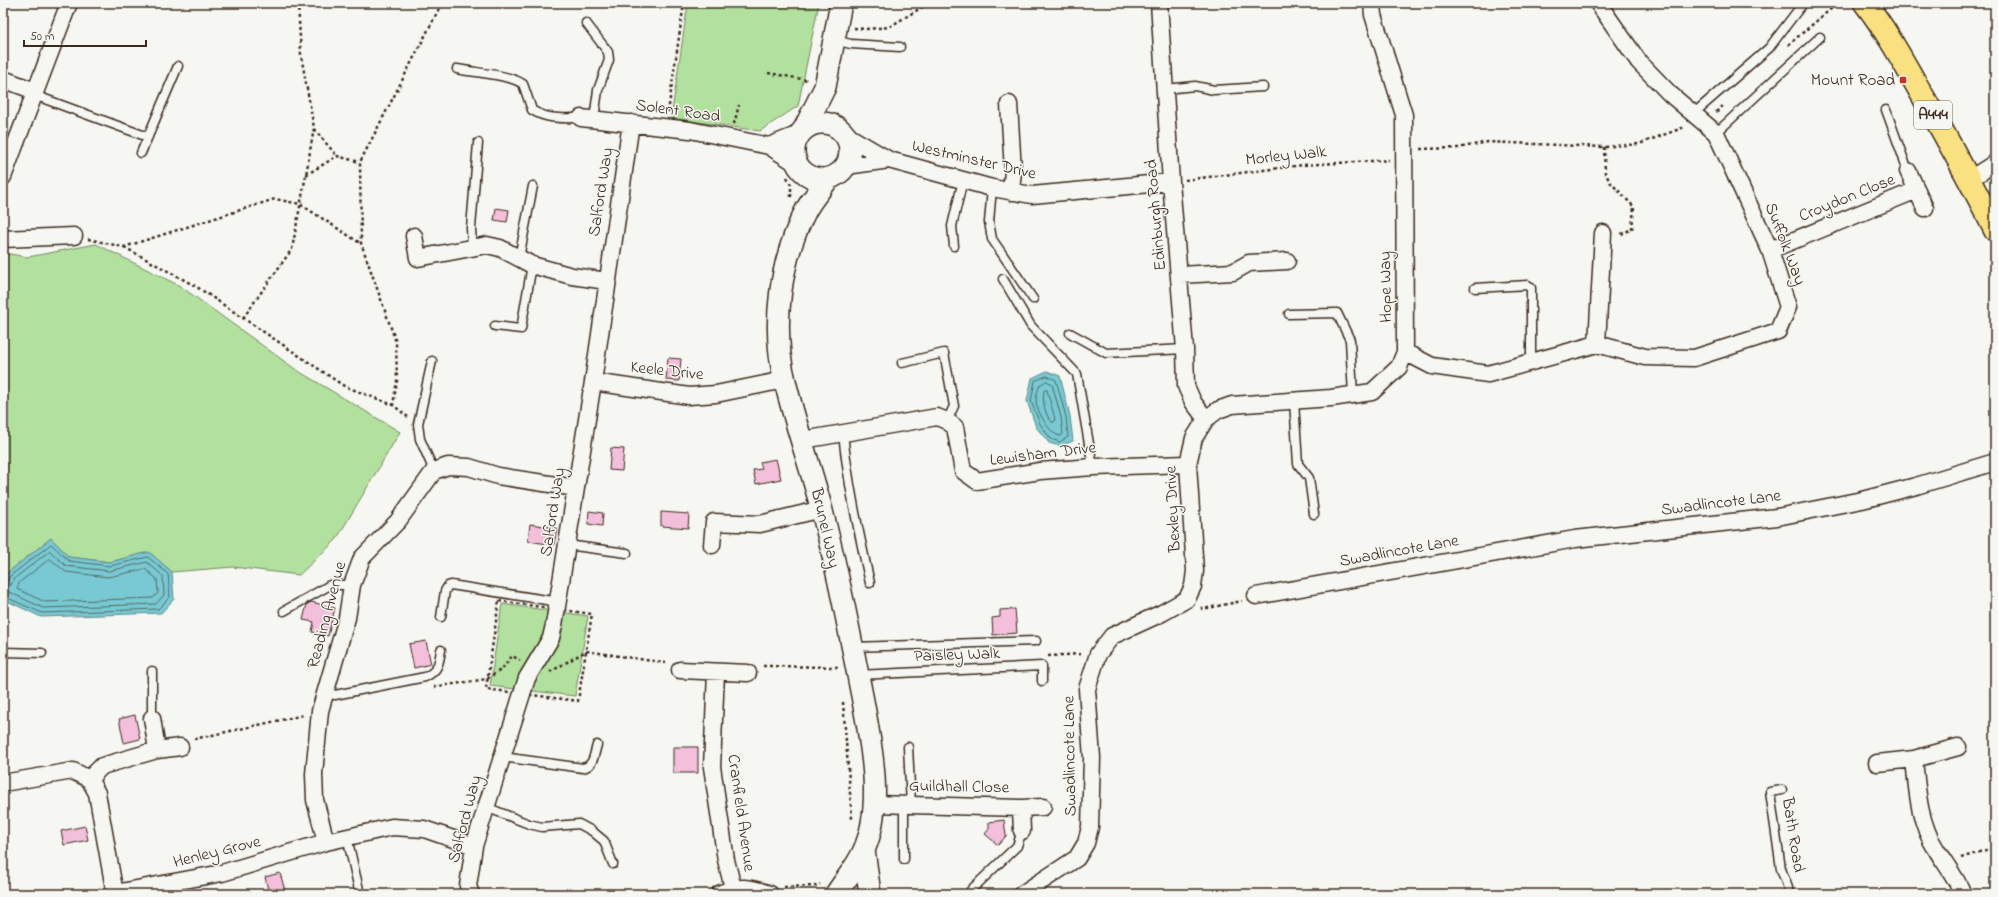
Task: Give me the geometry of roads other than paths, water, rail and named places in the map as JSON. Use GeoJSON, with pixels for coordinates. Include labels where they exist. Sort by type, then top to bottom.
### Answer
{"type":"FeatureCollection","features":[{"type":"Feature","properties":{"kind":"highway","name":"A444"},"geometry":{"type":"LineString","coordinates":[[1873,5],[1907,69],[1970,179],[1995,230]]}},
{"type":"Feature","properties":{"kind":"street"},"geometry":{"type":"LineString","coordinates":[[3,177],[69,3]]}},
{"type":"Feature","properties":{"kind":"street"},"geometry":{"type":"LineString","coordinates":[[813,84],[850,144],[850,154],[846,166],[836,176],[828,179],[818,179],[809,176],[799,168],[794,148],[802,131],[813,84],[834,33],[841,3]]}},
{"type":"Feature","properties":{"kind":"street","name":"Edinburgh Road"},"geometry":{"type":"LineString","coordinates":[[1159,3],[1171,182],[1180,275],[1186,386],[1193,402],[1206,419]]}},
{"type":"Feature","properties":{"kind":"street","name":"Hope Way"},"geometry":{"type":"LineString","coordinates":[[1372,3],[1373,15],[1404,115],[1406,352]]}},
{"type":"Feature","properties":{"kind":"street","name":"Suffolk Way"},"geometry":{"type":"LineString","coordinates":[[1597,344],[1645,357],[1694,358],[1778,331],[1788,307],[1770,250],[1716,133],[1670,94],[1639,62],[1598,3]]}},
{"type":"Feature","properties":{"kind":"street"},"geometry":{"type":"LineString","coordinates":[[3,79],[34,93]]}},
{"type":"Feature","properties":{"kind":"street"},"geometry":{"type":"LineString","coordinates":[[1009,104],[1013,171],[1011,192]]}},
{"type":"Feature","properties":{"kind":"street","name":"Solent Road"},"geometry":{"type":"LineString","coordinates":[[588,118],[666,127],[769,146],[799,168]]}},
{"type":"Feature","properties":{"kind":"street","name":"Salford Way"},"geometry":{"type":"LineString","coordinates":[[471,894],[468,886],[474,846],[522,693],[533,665],[551,638],[558,606],[631,123]]}},
{"type":"Feature","properties":{"kind":"street"},"geometry":{"type":"LineString","coordinates":[[769,146],[802,131],[812,124],[831,124],[843,132]]}},
{"type":"Feature","properties":{"kind":"street","name":"Westminster Drive"},"geometry":{"type":"LineString","coordinates":[[843,132],[888,160],[1011,192],[1032,195],[1171,182]]}},
{"type":"Feature","properties":{"kind":"street","name":"Westminster Drive"},"geometry":{"type":"LineString","coordinates":[[846,166],[888,160]]}},
{"type":"Feature","properties":{"kind":"street"},"geometry":{"type":"LineString","coordinates":[[1970,179],[1995,163]]}},
{"type":"Feature","properties":{"kind":"street","name":"Brunel Way"},"geometry":{"type":"LineString","coordinates":[[799,168],[806,209]]}},
{"type":"Feature","properties":{"kind":"street","name":"Croydon Close"},"geometry":{"type":"LineString","coordinates":[[1908,171],[1925,208]]}},
{"type":"Feature","properties":{"kind":"street","name":"Brunel Way"},"geometry":{"type":"LineString","coordinates":[[828,179],[806,209],[790,250],[780,297],[779,338],[784,380],[803,440],[822,510],[852,647],[849,671],[873,755],[874,804],[871,828],[864,850],[836,894]]}},
{"type":"Feature","properties":{"kind":"street","name":"Croydon Close"},"geometry":{"type":"LineString","coordinates":[[1770,250],[1916,190]]}},
{"type":"Feature","properties":{"kind":"street"},"geometry":{"type":"LineString","coordinates":[[3,239],[74,236]]}},
{"type":"Feature","properties":{"kind":"street"},"geometry":{"type":"LineString","coordinates":[[414,236],[418,258],[487,246],[500,248],[526,261],[572,276],[607,281]]}},
{"type":"Feature","properties":{"kind":"street"},"geometry":{"type":"LineString","coordinates":[[1206,419],[1218,410],[1232,405],[1294,401],[1372,392],[1399,366],[1406,352],[1432,366],[1488,374],[1597,344],[1603,238]]}},
{"type":"Feature","properties":{"kind":"street"},"geometry":{"type":"LineString","coordinates":[[1180,275],[1233,272],[1249,263],[1287,261]]}},
{"type":"Feature","properties":{"kind":"street","name":"Keele Drive"},"geometry":{"type":"LineString","coordinates":[[593,382],[689,396],[716,394],[784,380]]}},
{"type":"Feature","properties":{"kind":"street"},"geometry":{"type":"LineString","coordinates":[[803,440],[937,417],[947,421]]}},
{"type":"Feature","properties":{"kind":"street","name":"Bexley Drive"},"geometry":{"type":"LineString","coordinates":[[1187,599],[1193,586],[1195,571],[1188,464],[1194,438],[1206,419]]}},
{"type":"Feature","properties":{"kind":"street","name":"Lewisham Drive"},"geometry":{"type":"LineString","coordinates":[[947,421],[955,427],[964,471],[977,481],[1040,471],[1093,467],[1188,464]]}},
{"type":"Feature","properties":{"kind":"street","name":"Swadlincote Lane"},"geometry":{"type":"LineString","coordinates":[[1256,596],[1575,539],[1777,517],[1855,501],[1916,486],[1995,462]]}},
{"type":"Feature","properties":{"kind":"street"},"geometry":{"type":"LineString","coordinates":[[434,471],[448,466],[469,467],[498,476],[576,488]]}},
{"type":"Feature","properties":{"kind":"street","name":"Reading Avenue"},"geometry":{"type":"LineString","coordinates":[[326,842],[315,800],[314,774],[320,711],[347,618],[352,585],[362,558],[398,521],[434,471]]}},
{"type":"Feature","properties":{"kind":"street"},"geometry":{"type":"LineString","coordinates":[[712,545],[714,522],[760,524],[822,510]]}},
{"type":"Feature","properties":{"kind":"street","name":"Swadlincote Lane"},"geometry":{"type":"LineString","coordinates":[[1022,894],[1077,858],[1086,843],[1090,828],[1092,758],[1087,689],[1098,654],[1112,636],[1162,613],[1187,599]]}},
{"type":"Feature","properties":{"kind":"street"},"geometry":{"type":"LineString","coordinates":[[680,670],[748,673]]}},
{"type":"Feature","properties":{"kind":"street","name":"Cranfield Avenue"},"geometry":{"type":"LineString","coordinates":[[716,672],[712,767],[726,860],[726,891]]}},
{"type":"Feature","properties":{"kind":"street"},"geometry":{"type":"LineString","coordinates":[[152,718],[157,750]]}},
{"type":"Feature","properties":{"kind":"street"},"geometry":{"type":"LineString","coordinates":[[89,779],[102,766],[157,750],[180,747]]}},
{"type":"Feature","properties":{"kind":"street"},"geometry":{"type":"LineString","coordinates":[[1877,763],[1914,760],[1958,747]]}},
{"type":"Feature","properties":{"kind":"street"},"geometry":{"type":"LineString","coordinates":[[1914,760],[1923,824],[1936,849],[1950,868],[1963,894]]}},
{"type":"Feature","properties":{"kind":"street"},"geometry":{"type":"LineString","coordinates":[[3,783],[72,771],[89,779],[97,793],[115,894]]}},
{"type":"Feature","properties":{"kind":"street","name":"Guildhall Close"},"geometry":{"type":"LineString","coordinates":[[874,804],[1021,808],[1043,807]]}},
{"type":"Feature","properties":{"kind":"street"},"geometry":{"type":"LineString","coordinates":[[1021,808],[1022,831]]}},
{"type":"Feature","properties":{"kind":"street","name":"Henley Grove"},"geometry":{"type":"LineString","coordinates":[[115,894],[222,873],[326,842],[392,828],[424,829],[474,846]]}},
{"type":"Feature","properties":{"kind":"street","name":"Brunel Way"},"geometry":{"type":"LineString","coordinates":[[864,850],[870,894]]}},
{"type":"Feature","properties":{"kind":"street"},"geometry":{"type":"LineString","coordinates":[[726,891],[751,888],[770,894]]}},
{"type":"Feature","properties":{"kind":"street"},"geometry":{"type":"LineString","coordinates":[[840,894],[850,892],[862,894]]}},
{"type":"Feature","properties":{"kind":"lane"},"geometry":{"type":"LineString","coordinates":[[1697,117],[1770,48],[1801,6]]}},
{"type":"Feature","properties":{"kind":"lane"},"geometry":{"type":"LineString","coordinates":[[458,69],[505,77],[523,84],[532,110],[543,116],[565,119],[588,118],[609,60],[608,52],[586,23]]}},
{"type":"Feature","properties":{"kind":"lane"},"geometry":{"type":"LineString","coordinates":[[834,33],[851,44],[900,48]]}},
{"type":"Feature","properties":{"kind":"lane"},"geometry":{"type":"LineString","coordinates":[[1716,133],[1820,37]]}},
{"type":"Feature","properties":{"kind":"lane"},"geometry":{"type":"LineString","coordinates":[[141,153],[178,66]]}},
{"type":"Feature","properties":{"kind":"lane"},"geometry":{"type":"LineString","coordinates":[[1165,89],[1195,86],[1214,90],[1263,87]]}},
{"type":"Feature","properties":{"kind":"lane"},"geometry":{"type":"LineString","coordinates":[[34,93],[148,137]]}},
{"type":"Feature","properties":{"kind":"lane"},"geometry":{"type":"LineString","coordinates":[[1886,110],[1908,171]]}},
{"type":"Feature","properties":{"kind":"lane"},"geometry":{"type":"LineString","coordinates":[[472,249],[471,228],[478,143]]}},
{"type":"Feature","properties":{"kind":"lane"},"geometry":{"type":"LineString","coordinates":[[954,246],[952,226],[963,180]]}},
{"type":"Feature","properties":{"kind":"lane"},"geometry":{"type":"LineString","coordinates":[[495,326],[521,330],[533,186]]}},
{"type":"Feature","properties":{"kind":"lane"},"geometry":{"type":"LineString","coordinates":[[992,188],[989,222],[992,239],[1033,299]]}},
{"type":"Feature","properties":{"kind":"lane"},"geometry":{"type":"LineString","coordinates":[[1003,279],[1031,326],[1077,374],[1093,467]]}},
{"type":"Feature","properties":{"kind":"lane"},"geometry":{"type":"LineString","coordinates":[[1475,288],[1528,285],[1531,288],[1531,363]]}},
{"type":"Feature","properties":{"kind":"lane"},"geometry":{"type":"LineString","coordinates":[[1289,314],[1337,313],[1350,340],[1353,395]]}},
{"type":"Feature","properties":{"kind":"lane"},"geometry":{"type":"LineString","coordinates":[[1070,333],[1106,353],[1185,349]]}},
{"type":"Feature","properties":{"kind":"lane"},"geometry":{"type":"LineString","coordinates":[[902,364],[944,353],[954,406],[947,421]]}},
{"type":"Feature","properties":{"kind":"lane"},"geometry":{"type":"LineString","coordinates":[[432,361],[418,424],[420,439],[434,471]]}},
{"type":"Feature","properties":{"kind":"lane"},"geometry":{"type":"LineString","coordinates":[[1294,401],[1298,464],[1309,478],[1314,514]]}},
{"type":"Feature","properties":{"kind":"lane"},"geometry":{"type":"LineString","coordinates":[[843,433],[846,466],[870,583]]}},
{"type":"Feature","properties":{"kind":"lane"},"geometry":{"type":"LineString","coordinates":[[567,545],[627,552]]}},
{"type":"Feature","properties":{"kind":"lane"},"geometry":{"type":"LineString","coordinates":[[284,611],[330,585],[352,585]]}},
{"type":"Feature","properties":{"kind":"lane"},"geometry":{"type":"LineString","coordinates":[[441,617],[445,591],[448,586],[451,585],[558,606]]}},
{"type":"Feature","properties":{"kind":"lane"},"geometry":{"type":"LineString","coordinates":[[852,647],[1036,641]]}},
{"type":"Feature","properties":{"kind":"lane"},"geometry":{"type":"LineString","coordinates":[[325,693],[335,695],[425,677],[438,668],[441,650]]}},
{"type":"Feature","properties":{"kind":"lane"},"geometry":{"type":"LineString","coordinates":[[3,652],[42,653]]}},
{"type":"Feature","properties":{"kind":"lane","name":"Paisley Walk"},"geometry":{"type":"LineString","coordinates":[[849,671],[1042,666],[1042,681]]}},
{"type":"Feature","properties":{"kind":"lane"},"geometry":{"type":"LineString","coordinates":[[152,671],[152,718]]}},
{"type":"Feature","properties":{"kind":"lane"},"geometry":{"type":"LineString","coordinates":[[502,757],[583,768],[589,767],[592,764],[597,745]]}},
{"type":"Feature","properties":{"kind":"lane"},"geometry":{"type":"LineString","coordinates":[[904,859],[908,805],[908,747]]}},
{"type":"Feature","properties":{"kind":"lane","name":"Bath Road"},"geometry":{"type":"LineString","coordinates":[[1782,790],[1770,792],[1781,869],[1788,888],[1788,894]]}},
{"type":"Feature","properties":{"kind":"lane"},"geometry":{"type":"LineString","coordinates":[[486,807],[529,824],[542,827],[579,824],[592,831],[604,841],[612,864]]}},
{"type":"Feature","properties":{"kind":"lane"},"geometry":{"type":"LineString","coordinates":[[972,890],[1017,846],[1022,831]]}},
{"type":"Feature","properties":{"kind":"lane"},"geometry":{"type":"LineString","coordinates":[[347,837],[360,894]]}},
{"type":"Feature","properties":{"kind":"water"},"geometry":{"type":"Polygon","coordinates":[[[1047,371],[1060,376],[1070,416],[1073,441],[1060,446],[1049,443],[1036,427],[1027,401],[1032,378],[1047,371]]]}},
{"type":"Feature","properties":{"kind":"water"},"geometry":{"type":"Polygon","coordinates":[[[51,538],[69,557],[110,562],[149,552],[172,572],[174,599],[161,613],[41,617],[3,599],[6,574],[51,538]]]}},
{"type":"Feature","properties":{"kind":"place","name":"Mount Road"},"geometry":{"type":"Point","coordinates":[1903,80]}}]}
